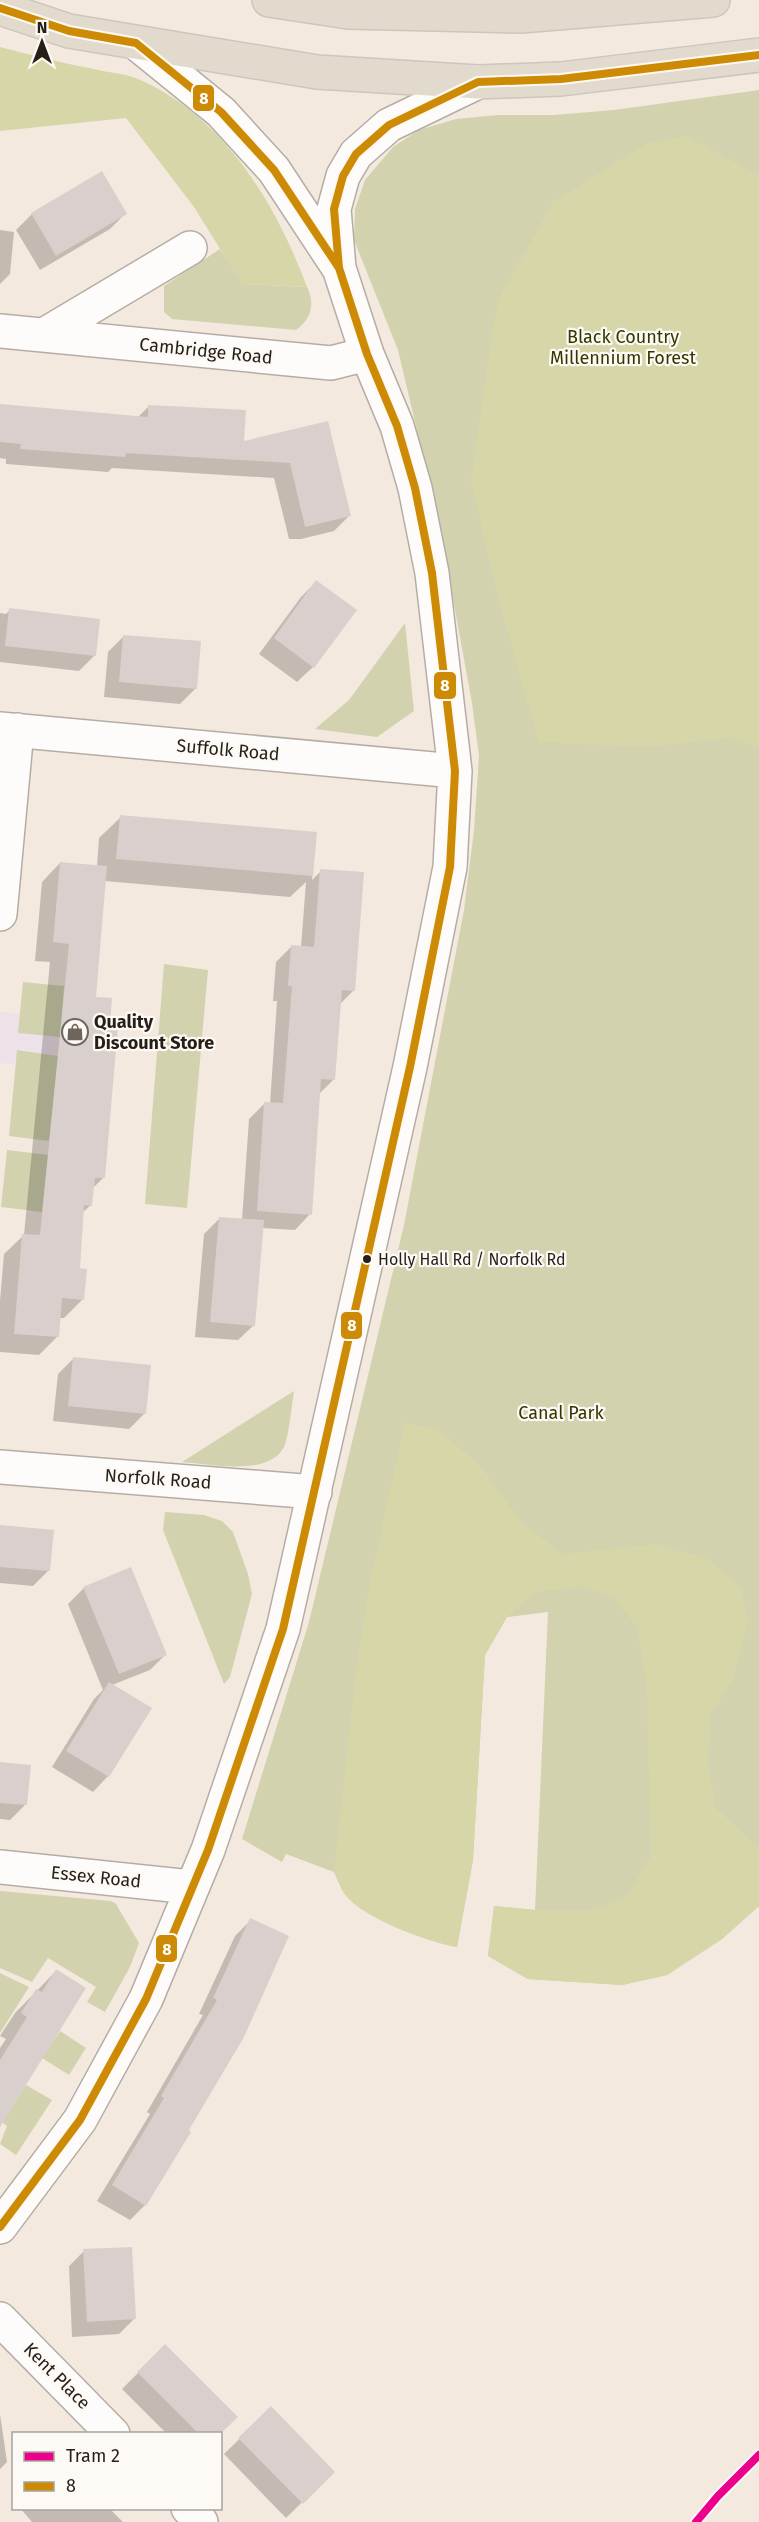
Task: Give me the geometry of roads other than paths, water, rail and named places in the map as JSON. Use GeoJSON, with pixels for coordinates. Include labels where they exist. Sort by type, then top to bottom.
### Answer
{"type":"FeatureCollection","features":[{"type":"Feature","properties":{"kind":"highway"},"geometry":{"type":"LineString","coordinates":[[269,0],[348,12],[521,16],[713,0]]}},
{"type":"Feature","properties":{"kind":"highway"},"geometry":{"type":"LineString","coordinates":[[0,8],[69,31],[317,72],[478,82],[561,79],[759,55]]}},
{"type":"Feature","properties":{"kind":"street"},"geometry":{"type":"LineString","coordinates":[[136,43],[221,112],[267,162],[339,268]]}},
{"type":"Feature","properties":{"kind":"street"},"geometry":{"type":"LineString","coordinates":[[0,2227],[80,2120],[146,1999],[177,1928],[191,1887],[208,1850],[283,1629],[315,1492],[432,960],[450,867],[455,771],[432,573],[415,488],[397,426],[367,354],[339,268],[334,209],[343,176],[356,154],[389,125],[478,82]]}},
{"type":"Feature","properties":{"kind":"street"},"geometry":{"type":"LineString","coordinates":[[44,335],[190,248]]}},
{"type":"Feature","properties":{"kind":"street","name":"Cambridge Road"},"geometry":{"type":"LineString","coordinates":[[0,330],[331,363],[367,354]]}},
{"type":"Feature","properties":{"kind":"street"},"geometry":{"type":"LineString","coordinates":[[0,914],[9,729]]}},
{"type":"Feature","properties":{"kind":"street","name":"Suffolk Road"},"geometry":{"type":"LineString","coordinates":[[9,729],[455,771]]}},
{"type":"Feature","properties":{"kind":"street","name":"Norfolk Road"},"geometry":{"type":"LineString","coordinates":[[0,1467],[315,1492]]}},
{"type":"Feature","properties":{"kind":"street","name":"Essex Road"},"geometry":{"type":"LineString","coordinates":[[0,1867],[191,1887]]}},
{"type":"Feature","properties":{"kind":"street","name":"Kent Place"},"geometry":{"type":"LineString","coordinates":[[0,2319],[113,2432]]}},
{"type":"Feature","properties":{"kind":"street"},"geometry":{"type":"LineString","coordinates":[[190,2510],[201,2522]]}},
{"type":"Feature","properties":{"kind":"tram line","name":"2"},"geometry":{"type":"LineString","coordinates":[[696,2522],[759,2455]]}},
{"type":"Feature","properties":{"kind":"place","name":"Quality Discount Store"},"geometry":{"type":"Point","coordinates":[75,1032]}},
{"type":"Feature","properties":{"kind":"place","name":"Holly Hall Rd / Norfolk Rd"},"geometry":{"type":"Point","coordinates":[367,1259]}},
{"type":"Feature","properties":{"kind":"park label","name":"Black Country Millennium Forest"},"geometry":{"type":"Point","coordinates":[623,347]}},
{"type":"Feature","properties":{"kind":"park label","name":"Canal Park"},"geometry":{"type":"Point","coordinates":[561,1413]}}]}
